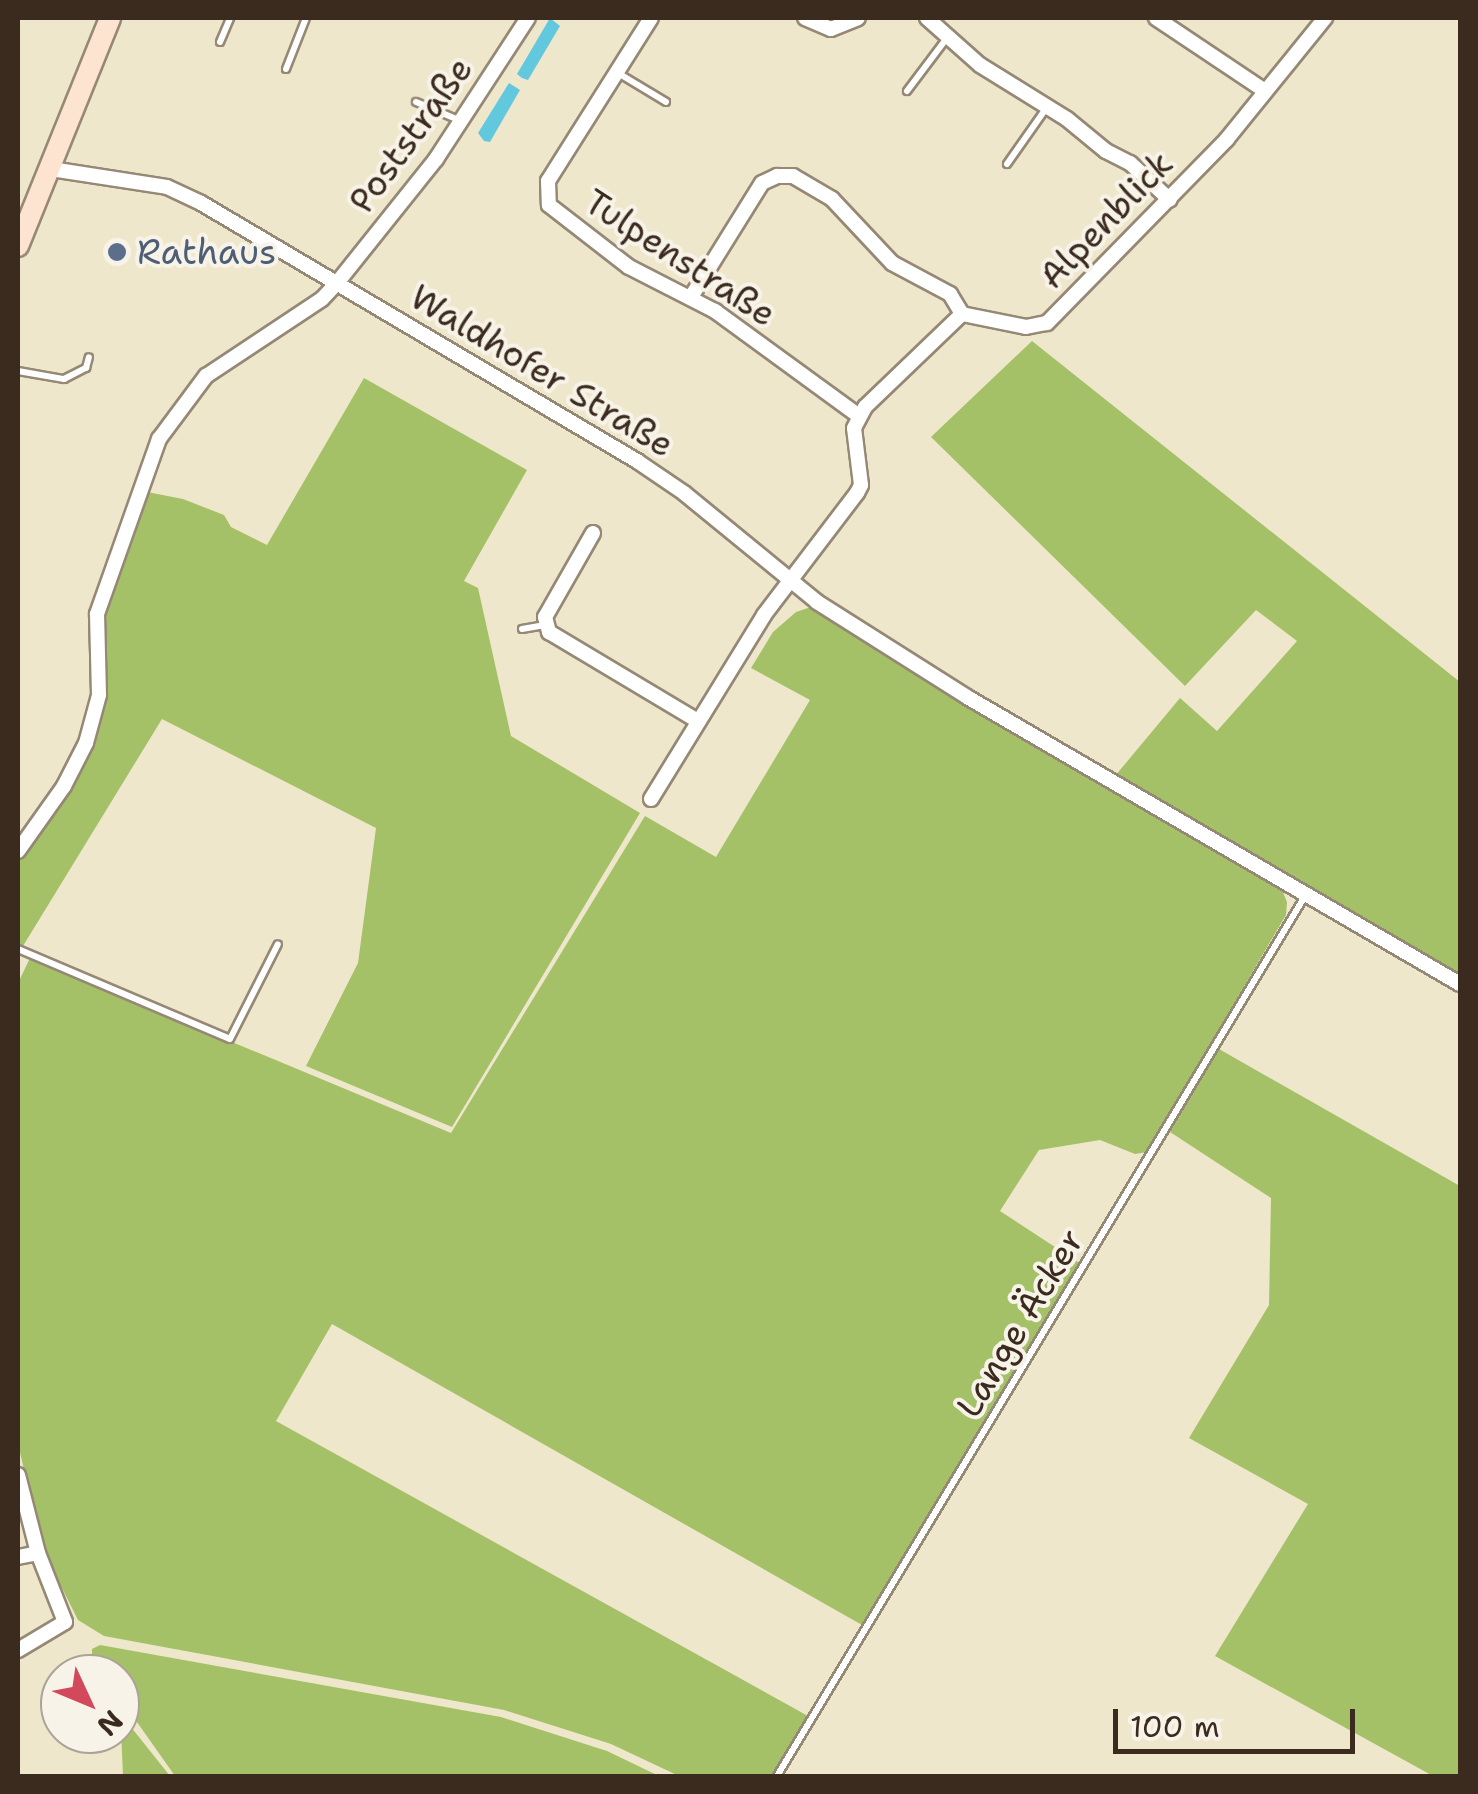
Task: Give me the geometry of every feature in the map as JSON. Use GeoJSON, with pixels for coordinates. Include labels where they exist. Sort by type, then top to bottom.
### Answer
{"type":"FeatureCollection","features":[{"type":"Feature","properties":{"kind":"street"},"geometry":{"type":"LineString","coordinates":[[18,246],[26,207],[51,169],[110,18]]}},
{"type":"Feature","properties":{"kind":"street","name":"Poststraße"},"geometry":{"type":"LineString","coordinates":[[18,851],[64,786],[86,743],[99,695],[97,614],[159,438],[206,376],[322,299],[462,122],[528,18]]}},
{"type":"Feature","properties":{"kind":"street","name":"Tulpenstraße"},"geometry":{"type":"LineString","coordinates":[[651,18],[548,182],[546,197],[555,212],[629,267],[653,282],[691,297],[859,416]]}},
{"type":"Feature","properties":{"kind":"street"},"geometry":{"type":"LineString","coordinates":[[806,18],[831,29],[858,18]]}},
{"type":"Feature","properties":{"kind":"street"},"geometry":{"type":"LineString","coordinates":[[927,18],[992,74],[1048,106],[1106,151],[1139,170],[1170,200]]}},
{"type":"Feature","properties":{"kind":"street"},"geometry":{"type":"LineString","coordinates":[[1156,18],[1264,92]]}},
{"type":"Feature","properties":{"kind":"street","name":"Alpenblick"},"geometry":{"type":"LineString","coordinates":[[962,314],[1026,328],[1047,323],[1170,200],[1325,18]]}},
{"type":"Feature","properties":{"kind":"street","name":"Waldhofer Straße"},"geometry":{"type":"LineString","coordinates":[[51,169],[167,187],[336,283],[637,460],[684,493],[788,580],[967,697],[1460,984]]}},
{"type":"Feature","properties":{"kind":"street"},"geometry":{"type":"LineString","coordinates":[[652,799],[788,580],[861,484],[853,438],[859,416],[962,314],[950,294],[882,255],[832,199],[793,176],[776,176],[762,183],[691,297]]}},
{"type":"Feature","properties":{"kind":"street"},"geometry":{"type":"LineString","coordinates":[[593,534],[549,610],[546,625],[556,638],[698,722]]}},
{"type":"Feature","properties":{"kind":"street"},"geometry":{"type":"LineString","coordinates":[[18,1475],[38,1553],[65,1622],[18,1650]]}},
{"type":"Feature","properties":{"kind":"street"},"geometry":{"type":"LineString","coordinates":[[18,1557],[38,1553]]}},
{"type":"Feature","properties":{"kind":"lane"},"geometry":{"type":"LineString","coordinates":[[220,42],[230,18]]}},
{"type":"Feature","properties":{"kind":"lane"},"geometry":{"type":"LineString","coordinates":[[286,69],[306,18]]}},
{"type":"Feature","properties":{"kind":"lane"},"geometry":{"type":"LineString","coordinates":[[907,92],[947,37]]}},
{"type":"Feature","properties":{"kind":"lane"},"geometry":{"type":"LineString","coordinates":[[616,72],[666,102]]}},
{"type":"Feature","properties":{"kind":"lane"},"geometry":{"type":"LineString","coordinates":[[416,102],[462,122]]}},
{"type":"Feature","properties":{"kind":"lane"},"geometry":{"type":"LineString","coordinates":[[1007,164],[1048,106]]}},
{"type":"Feature","properties":{"kind":"lane"},"geometry":{"type":"LineString","coordinates":[[18,371],[64,378],[86,368],[89,357]]}},
{"type":"Feature","properties":{"kind":"lane"},"geometry":{"type":"LineString","coordinates":[[522,629],[546,625]]}},
{"type":"Feature","properties":{"kind":"lane","name":"Lange Äcker"},"geometry":{"type":"LineString","coordinates":[[777,1776],[1306,896]]}},
{"type":"Feature","properties":{"kind":"lane"},"geometry":{"type":"LineString","coordinates":[[18,949],[230,1039],[278,944]]}},
{"type":"Feature","properties":{"kind":"green space"},"geometry":{"type":"Polygon","coordinates":[[[1032,341],[1460,682],[1460,977],[1115,776],[1180,698],[1217,731],[1297,641],[1256,610],[1185,686],[931,437],[1032,341]]]}},
{"type":"Feature","properties":{"kind":"green space"},"geometry":{"type":"Polygon","coordinates":[[[364,378],[527,470],[464,581],[478,588],[511,736],[640,813],[452,1127],[306,1066],[358,963],[376,828],[162,719],[23,946],[18,943],[18,858],[34,840],[104,695],[102,614],[142,491],[183,499],[224,515],[231,527],[267,545],[364,378]]]}},
{"type":"Feature","properties":{"kind":"green space"},"geometry":{"type":"Polygon","coordinates":[[[811,607],[1282,890],[1287,902],[1286,915],[1147,1152],[1135,1154],[1100,1140],[1039,1150],[1000,1211],[1081,1264],[862,1625],[332,1324],[276,1421],[808,1716],[773,1776],[679,1776],[611,1744],[504,1710],[104,1636],[78,1620],[43,1550],[18,1444],[18,983],[30,958],[451,1133],[645,816],[716,857],[810,700],[751,668],[773,632],[796,612],[811,607]]]}},
{"type":"Feature","properties":{"kind":"green space"},"geometry":{"type":"Polygon","coordinates":[[[1219,1049],[1460,1186],[1460,1776],[1433,1776],[1215,1656],[1308,1504],[1189,1438],[1269,1305],[1271,1198],[1170,1132],[1219,1049]]]}},
{"type":"Feature","properties":{"kind":"green space"},"geometry":{"type":"Polygon","coordinates":[[[100,1645],[501,1717],[607,1751],[659,1776],[175,1776],[140,1726],[140,1654],[92,1654],[92,1649],[100,1645]]]}},
{"type":"Feature","properties":{"kind":"green space"},"geometry":{"type":"Polygon","coordinates":[[[140,1738],[170,1776],[123,1776],[122,1754],[140,1754],[140,1738]]]}},
{"type":"Feature","properties":{"kind":"water"},"geometry":{"type":"Polygon","coordinates":[[[550,18],[560,26],[528,80],[522,78],[517,74],[550,18]]]}},
{"type":"Feature","properties":{"kind":"water"},"geometry":{"type":"Polygon","coordinates":[[[509,83],[520,90],[490,142],[484,141],[478,133],[509,83]]]}},
{"type":"Feature","properties":{"kind":"place","name":"Rathaus"},"geometry":{"type":"Point","coordinates":[117,252]}}]}
